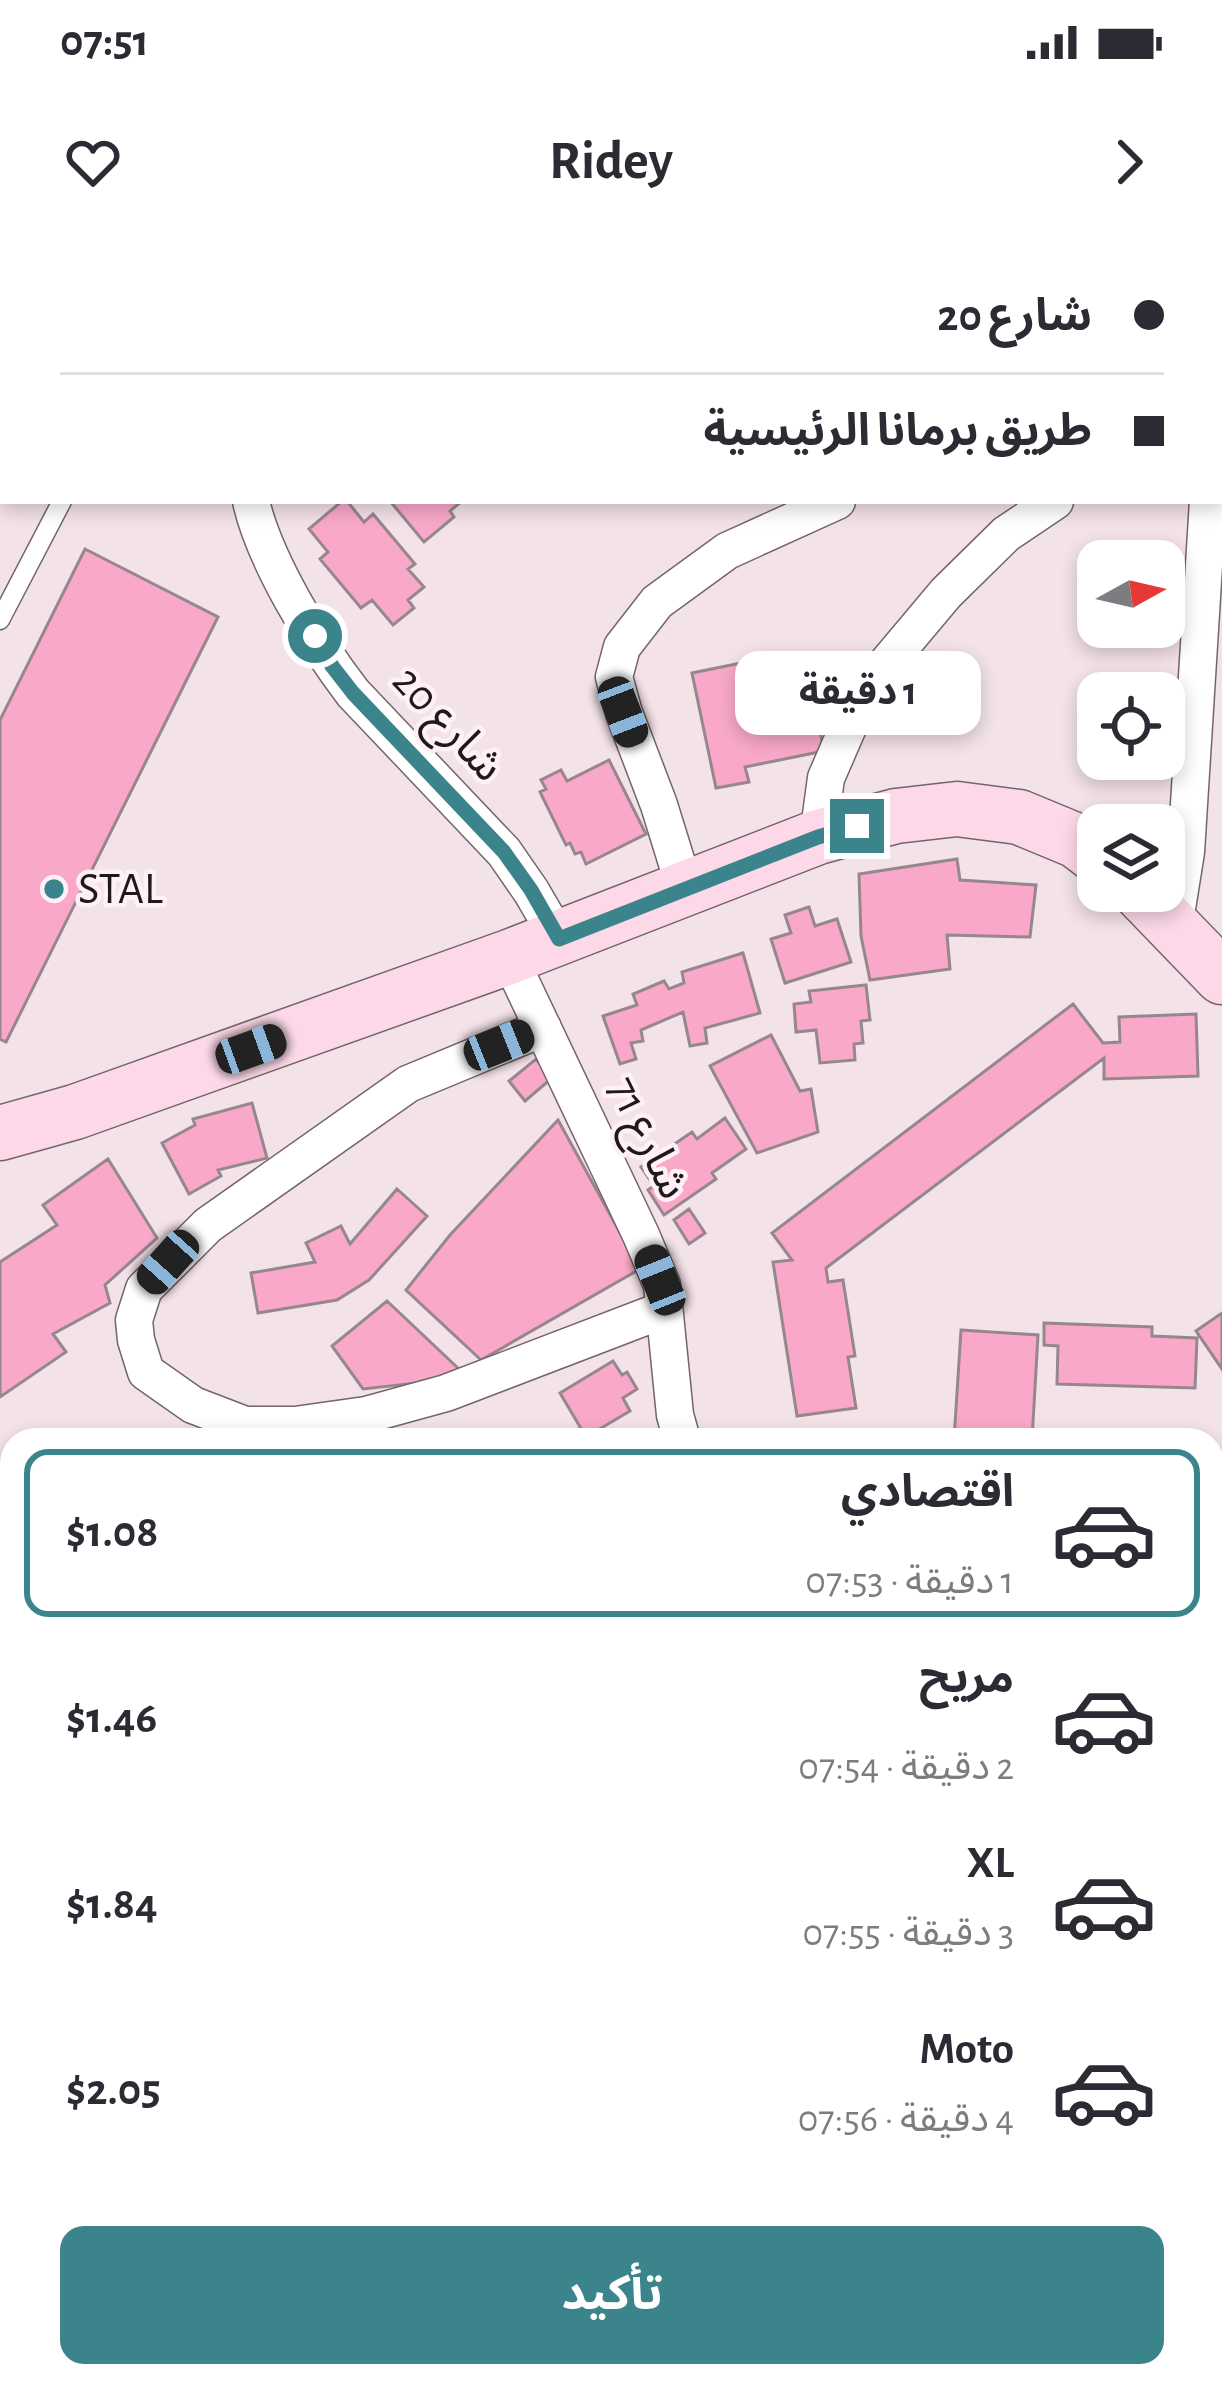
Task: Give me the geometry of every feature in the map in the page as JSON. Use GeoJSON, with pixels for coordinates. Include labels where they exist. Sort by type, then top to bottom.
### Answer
{"type":"FeatureCollection","features":[{"type":"Feature","properties":{"kind":"main road"},"geometry":{"type":"LineString","coordinates":[[0,1133],[75,1112],[559,939],[818,837],[896,816],[956,809],[1019,817],[1077,841]]}},
{"type":"Feature","properties":{"kind":"street","name":"شارع 20"},"geometry":{"type":"LineString","coordinates":[[252,504],[269,554],[332,666],[504,852],[559,939]]}},
{"type":"Feature","properties":{"kind":"street"},"geometry":{"type":"LineString","coordinates":[[685,890],[623,712],[614,677],[622,647],[657,602],[727,551],[830,504]]}},
{"type":"Feature","properties":{"kind":"street"},"geometry":{"type":"LineString","coordinates":[[818,837],[826,778],[852,718],[883,668],[946,593],[1006,534],[1050,504]]}},
{"type":"Feature","properties":{"kind":"street"},"geometry":{"type":"LineString","coordinates":[[1189,936],[1186,853],[1212,603],[1208,504]]}},
{"type":"Feature","properties":{"kind":"street","name":"شارع 71"},"geometry":{"type":"LineString","coordinates":[[509,957],[662,1285],[679,1428]]}},
{"type":"Feature","properties":{"kind":"street"},"geometry":{"type":"LineString","coordinates":[[543,1028],[408,1084],[208,1226],[144,1289],[134,1320],[146,1372],[193,1405],[245,1425],[295,1425],[366,1415],[446,1393],[663,1310]]}},
{"type":"Feature","properties":{"kind":"lane"},"geometry":{"type":"LineString","coordinates":[[0,620],[60,504]]}},
{"type":"Feature","properties":{"kind":"building"},"geometry":{"type":"Polygon","coordinates":[[[338,504],[349,504],[364,522],[373,514],[415,564],[408,569],[424,587],[408,600],[414,608],[393,625],[372,600],[361,608],[320,559],[328,552],[309,529],[338,504]]]}},
{"type":"Feature","properties":{"kind":"building"},"geometry":{"type":"Polygon","coordinates":[[[392,504],[458,504],[450,511],[454,517],[424,542],[392,504]]]}},
{"type":"Feature","properties":{"kind":"building"},"geometry":{"type":"Polygon","coordinates":[[[85,549],[218,617],[6,1042],[0,1039],[0,720],[85,549]]]}},
{"type":"Feature","properties":{"kind":"building"},"geometry":{"type":"Polygon","coordinates":[[[746,662],[750,678],[807,666],[824,751],[745,767],[749,782],[716,788],[692,673],[746,662]]]}},
{"type":"Feature","properties":{"kind":"building"},"geometry":{"type":"Polygon","coordinates":[[[609,760],[646,834],[586,864],[581,852],[575,854],[570,843],[566,845],[540,792],[546,789],[541,780],[561,770],[567,781],[609,760]]]}},
{"type":"Feature","properties":{"kind":"building"},"geometry":{"type":"Polygon","coordinates":[[[957,859],[960,880],[1036,885],[1030,937],[947,935],[950,969],[870,980],[861,936],[859,874],[957,859]]]}},
{"type":"Feature","properties":{"kind":"building"},"geometry":{"type":"Polygon","coordinates":[[[809,907],[815,926],[837,919],[851,962],[785,983],[771,939],[791,933],[785,915],[809,907]]]}},
{"type":"Feature","properties":{"kind":"building"},"geometry":{"type":"Polygon","coordinates":[[[743,953],[760,1013],[705,1028],[707,1043],[690,1046],[683,1012],[641,1030],[643,1041],[631,1043],[636,1059],[620,1064],[603,1016],[637,1005],[633,994],[664,981],[669,989],[684,983],[682,972],[743,953]]]}},
{"type":"Feature","properties":{"kind":"building"},"geometry":{"type":"Polygon","coordinates":[[[866,985],[870,1020],[861,1021],[863,1043],[854,1044],[855,1060],[820,1063],[816,1030],[796,1032],[794,1004],[811,1002],[809,991],[866,985]]]}},
{"type":"Feature","properties":{"kind":"building"},"geometry":{"type":"Polygon","coordinates":[[[1073,1004],[1103,1043],[1120,1042],[1119,1017],[1196,1014],[1198,1076],[1104,1079],[1104,1058],[826,1268],[828,1282],[843,1280],[855,1356],[848,1357],[856,1408],[797,1416],[773,1262],[792,1260],[772,1233],[1073,1004]]]}},
{"type":"Feature","properties":{"kind":"building"},"geometry":{"type":"Polygon","coordinates":[[[771,1035],[800,1091],[811,1089],[818,1132],[757,1153],[710,1066],[771,1035]]]}},
{"type":"Feature","properties":{"kind":"building"},"geometry":{"type":"Polygon","coordinates":[[[536,1059],[552,1078],[525,1101],[509,1081],[536,1059]]]}},
{"type":"Feature","properties":{"kind":"building"},"geometry":{"type":"Polygon","coordinates":[[[252,1103],[267,1158],[218,1170],[221,1176],[189,1194],[162,1143],[195,1125],[193,1119],[252,1103]]]}},
{"type":"Feature","properties":{"kind":"building"},"geometry":{"type":"Polygon","coordinates":[[[725,1118],[746,1149],[712,1173],[716,1179],[664,1215],[648,1190],[654,1186],[641,1167],[692,1132],[697,1139],[725,1118]]]}},
{"type":"Feature","properties":{"kind":"building"},"geometry":{"type":"Polygon","coordinates":[[[558,1120],[640,1269],[481,1360],[406,1290],[450,1235],[558,1120]]]}},
{"type":"Feature","properties":{"kind":"building"},"geometry":{"type":"Polygon","coordinates":[[[108,1159],[157,1238],[105,1285],[110,1303],[53,1334],[66,1352],[0,1397],[0,1262],[57,1225],[43,1205],[108,1159]]]}},
{"type":"Feature","properties":{"kind":"building"},"geometry":{"type":"Polygon","coordinates":[[[397,1189],[427,1216],[369,1280],[337,1300],[258,1313],[251,1273],[315,1262],[306,1243],[341,1226],[350,1244],[397,1189]]]}},
{"type":"Feature","properties":{"kind":"building"},"geometry":{"type":"Polygon","coordinates":[[[689,1209],[705,1233],[689,1244],[674,1220],[689,1209]]]}},
{"type":"Feature","properties":{"kind":"building"},"geometry":{"type":"Polygon","coordinates":[[[387,1301],[459,1369],[435,1381],[363,1389],[332,1346],[387,1301]]]}},
{"type":"Feature","properties":{"kind":"building"},"geometry":{"type":"Polygon","coordinates":[[[1222,1313],[1222,1369],[1196,1331],[1222,1313]]]}},
{"type":"Feature","properties":{"kind":"building"},"geometry":{"type":"Polygon","coordinates":[[[1044,1323],[1152,1327],[1152,1336],[1197,1338],[1195,1388],[1057,1384],[1058,1346],[1044,1345],[1044,1323]]]}},
{"type":"Feature","properties":{"kind":"building"},"geometry":{"type":"Polygon","coordinates":[[[961,1330],[1038,1335],[1033,1428],[955,1428],[961,1330]]]}},
{"type":"Feature","properties":{"kind":"building"},"geometry":{"type":"Polygon","coordinates":[[[613,1361],[637,1389],[623,1398],[630,1411],[601,1428],[581,1428],[560,1393],[613,1361]]]}},
{"type":"Feature","properties":{"kind":"place","name":"STAL"},"geometry":{"type":"Point","coordinates":[54,889]}},
{"type":"Feature","properties":{"kind":"route"},"geometry":{"type":"LineString","coordinates":[[315,636],[353,693],[504,852],[559,939],[857,826]]}}]}
